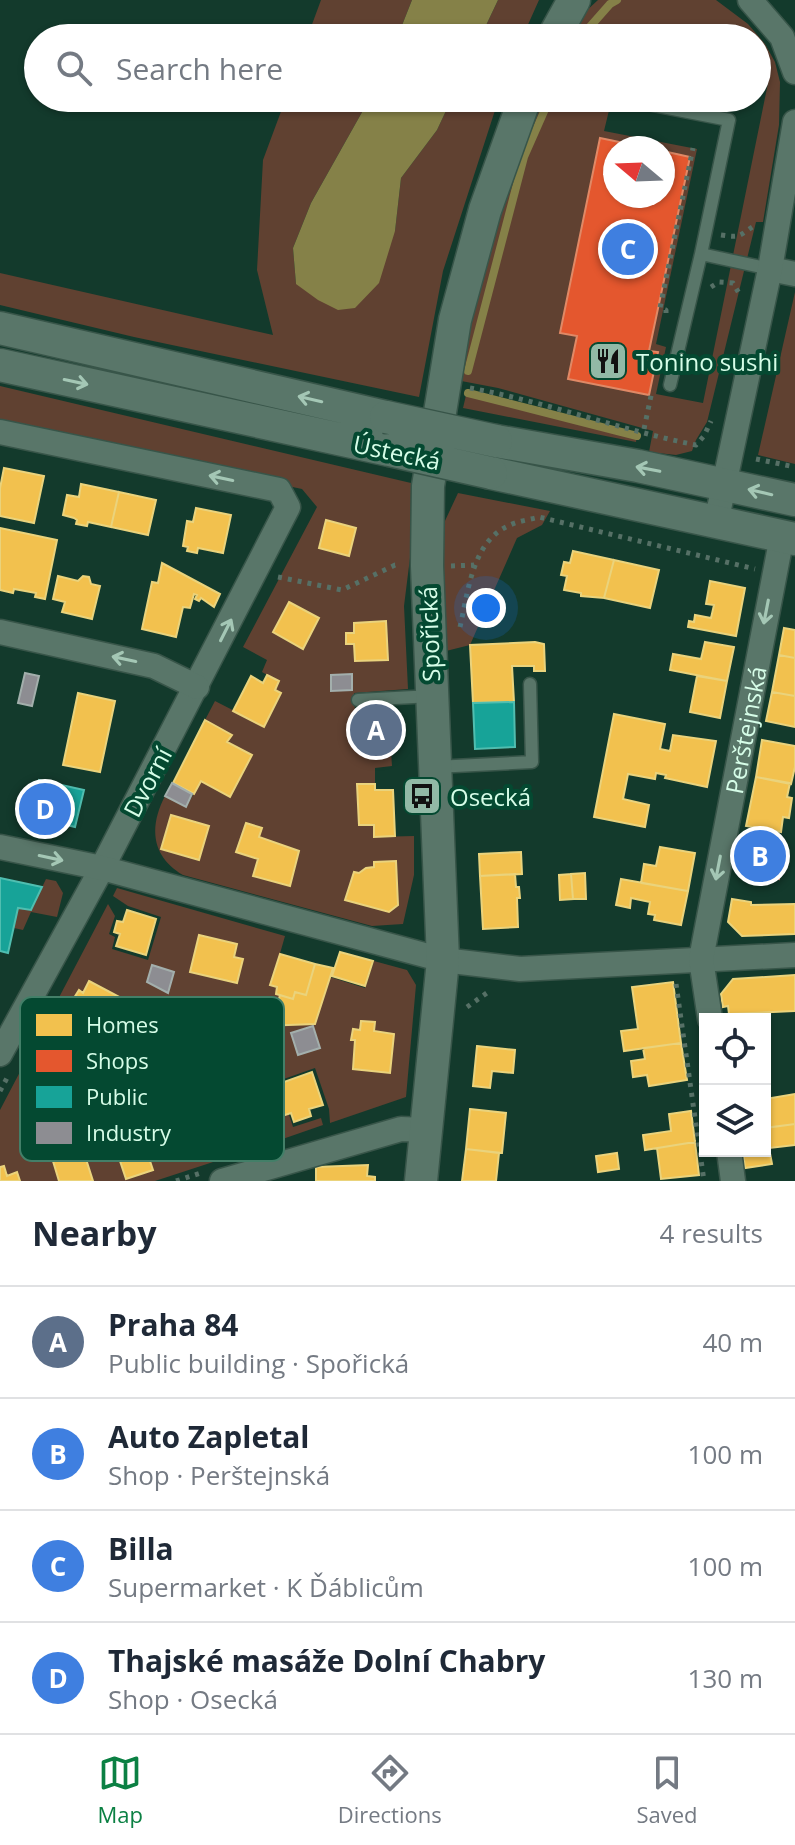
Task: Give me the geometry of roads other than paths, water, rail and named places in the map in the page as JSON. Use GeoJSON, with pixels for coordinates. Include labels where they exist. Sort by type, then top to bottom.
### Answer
{"type":"FeatureCollection","features":[{"type":"Feature","properties":{"kind":"main road"},"geometry":{"type":"LineString","coordinates":[[561,24],[574,0]]}},
{"type":"Feature","properties":{"kind":"main road","name":"Spořická"},"geometry":{"type":"LineString","coordinates":[[421,1181],[443,960],[427,566],[428,486],[439,403],[455,320],[485,210],[520,112]]}},
{"type":"Feature","properties":{"kind":"main road","name":"Ústecká"},"geometry":{"type":"LineString","coordinates":[[0,328],[496,441],[795,500]]}},
{"type":"Feature","properties":{"kind":"main road","name":"Ústecká"},"geometry":{"type":"LineString","coordinates":[[0,365],[788,538]]}},
{"type":"Feature","properties":{"kind":"street"},"geometry":{"type":"LineString","coordinates":[[750,0],[771,24]]}},
{"type":"Feature","properties":{"kind":"street"},"geometry":{"type":"LineString","coordinates":[[771,24],[782,37],[795,72]]}},
{"type":"Feature","properties":{"kind":"street"},"geometry":{"type":"LineString","coordinates":[[716,523],[770,269],[795,122]]}},
{"type":"Feature","properties":{"kind":"street"},"geometry":{"type":"LineString","coordinates":[[770,269],[795,274]]}},
{"type":"Feature","properties":{"kind":"street","name":"Dvorní"},"geometry":{"type":"LineString","coordinates":[[0,432],[279,490],[288,507],[38,997]]}},
{"type":"Feature","properties":{"kind":"street","name":"Perštejnská"},"geometry":{"type":"LineString","coordinates":[[709,1013],[701,959],[774,572],[788,538]]}},
{"type":"Feature","properties":{"kind":"street"},"geometry":{"type":"LineString","coordinates":[[0,632],[154,666],[197,687]]}},
{"type":"Feature","properties":{"kind":"street"},"geometry":{"type":"LineString","coordinates":[[0,847],[102,868],[443,960],[520,969],[795,955]]}},
{"type":"Feature","properties":{"kind":"street","name":"Dvorní"},"geometry":{"type":"LineString","coordinates":[[4,1066],[20,1034]]}},
{"type":"Feature","properties":{"kind":"street"},"geometry":{"type":"LineString","coordinates":[[284,1159],[401,1129],[426,1130]]}},
{"type":"Feature","properties":{"kind":"street"},"geometry":{"type":"LineString","coordinates":[[730,1157],[733,1181]]}},
{"type":"Feature","properties":{"kind":"street"},"geometry":{"type":"LineString","coordinates":[[212,1177],[275,1161]]}},
{"type":"Feature","properties":{"kind":"lane"},"geometry":{"type":"LineString","coordinates":[[670,385],[729,120],[688,112]]}},
{"type":"Feature","properties":{"kind":"lane"},"geometry":{"type":"LineString","coordinates":[[701,254],[770,269]]}},
{"type":"Feature","properties":{"kind":"lane"},"geometry":{"type":"LineString","coordinates":[[435,767],[532,762],[530,684]]}},
{"type":"Feature","properties":{"kind":"lane"},"geometry":{"type":"LineString","coordinates":[[358,700],[432,696]]}},
{"type":"Feature","properties":{"kind":"waterway"},"geometry":{"type":"LineString","coordinates":[[592,24],[617,0]]}},
{"type":"Feature","properties":{"kind":"waterway"},"geometry":{"type":"LineString","coordinates":[[468,371],[524,157],[544,112]]}},
{"type":"Feature","properties":{"kind":"waterway"},"geometry":{"type":"LineString","coordinates":[[468,393],[637,436]]}},
{"type":"Feature","properties":{"kind":"place","name":"Billa"},"geometry":{"type":"Point","coordinates":[628,249]}},
{"type":"Feature","properties":{"kind":"place","name":"Tonino sushi"},"geometry":{"type":"Point","coordinates":[608,361]}},
{"type":"Feature","properties":{"kind":"place","name":"Praha 84"},"geometry":{"type":"Point","coordinates":[376,730]}},
{"type":"Feature","properties":{"kind":"place","name":"Osecká"},"geometry":{"type":"Point","coordinates":[422,796]}},
{"type":"Feature","properties":{"kind":"place","name":"Thajské masáže Dolní Chabry"},"geometry":{"type":"Point","coordinates":[45,809]}},
{"type":"Feature","properties":{"kind":"place","name":"Auto Zapletal"},"geometry":{"type":"Point","coordinates":[760,856]}}]}
